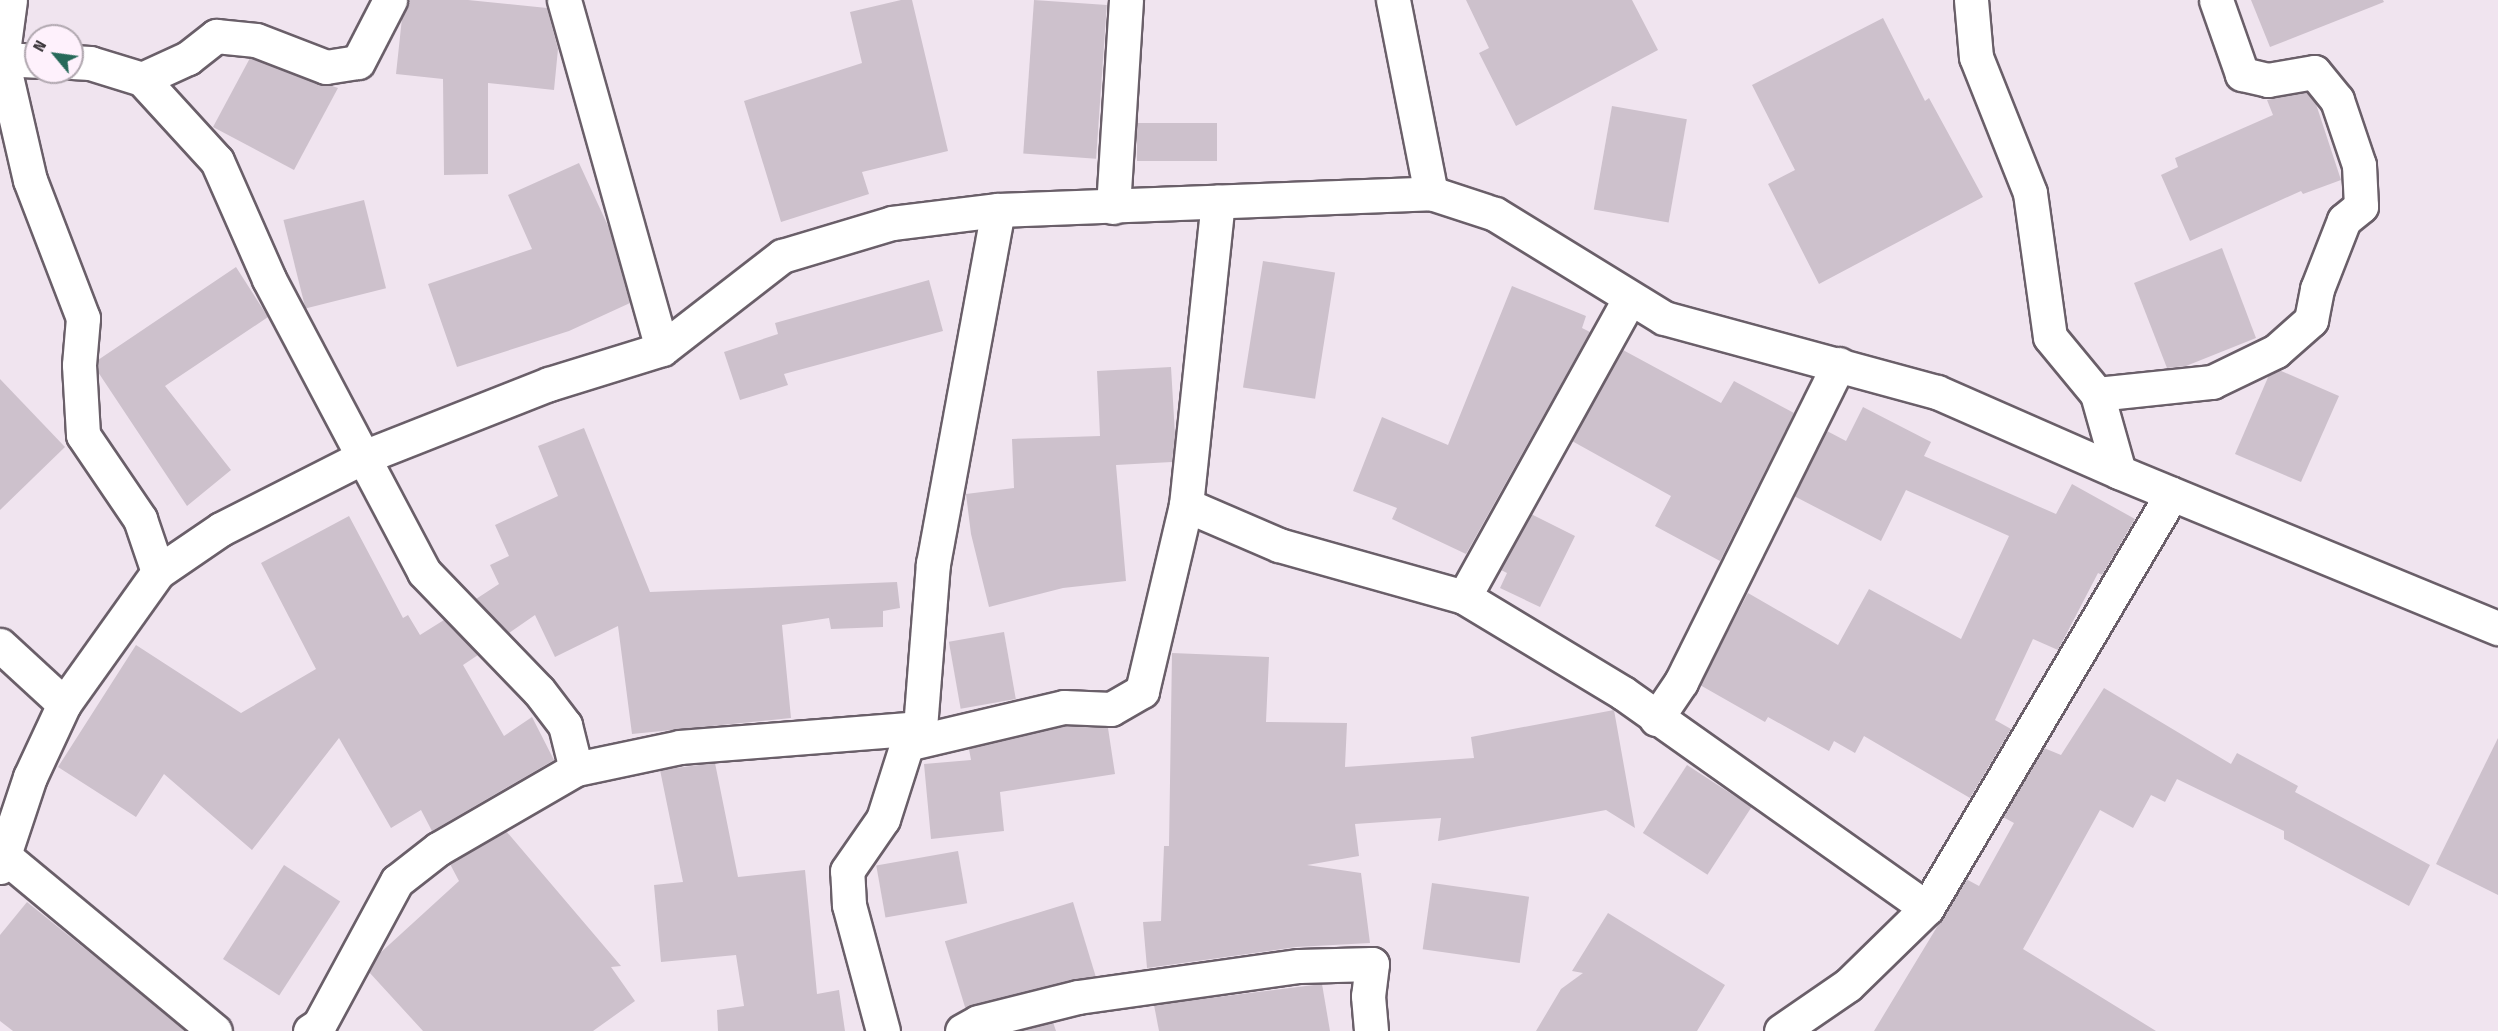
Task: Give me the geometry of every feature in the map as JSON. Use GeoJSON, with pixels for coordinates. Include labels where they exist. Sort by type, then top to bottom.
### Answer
{"type":"FeatureCollection","features":[{"type":"Feature","properties":{"kind":"street"},"geometry":{"type":"LineString","coordinates":[[10,0],[2,59],[30,180],[83,318],[79,365],[83,435],[140,519],[158,572]]}},
{"type":"Feature","properties":{"kind":"street"},"geometry":{"type":"LineString","coordinates":[[142,79],[188,58],[216,36],[256,40],[326,67],[357,62],[390,0]]}},
{"type":"Feature","properties":{"kind":"street"},"geometry":{"type":"LineString","coordinates":[[564,0],[662,349]]}},
{"type":"Feature","properties":{"kind":"street"},"geometry":{"type":"LineString","coordinates":[[1113,207],[1126,0]]}},
{"type":"Feature","properties":{"kind":"street"},"geometry":{"type":"LineString","coordinates":[[1393,0],[1431,193]]}},
{"type":"Feature","properties":{"kind":"street"},"geometry":{"type":"LineString","coordinates":[[1971,0],[1976,57],[2030,193],[2050,337],[2097,394],[2119,472]]}},
{"type":"Feature","properties":{"kind":"street"},"geometry":{"type":"LineString","coordinates":[[2097,394],[2212,382],[2276,351],[2311,320],[2317,289],[2344,220],[2361,206],[2359,165],[2337,100],[2314,72],[2268,80],[2242,74],[2216,0]]}},
{"type":"Feature","properties":{"kind":"street"},"geometry":{"type":"LineString","coordinates":[[2,59],[24,60]]}},
{"type":"Feature","properties":{"kind":"street"},"geometry":{"type":"LineString","coordinates":[[84,63],[142,79],[217,161],[270,279],[362,458],[424,572],[539,691],[565,724],[576,769]]}},
{"type":"Feature","properties":{"kind":"street"},"geometry":{"type":"LineString","coordinates":[[215,1031],[2,862],[30,777],[64,704],[158,572],[221,529],[362,458],[549,384],[662,349],[782,256],[892,223],[998,210],[1431,193],[1494,214],[1664,318],[1936,392],[2119,472],[2498,628]]}},
{"type":"Feature","properties":{"kind":"street"},"geometry":{"type":"LineString","coordinates":[[310,1031],[319,1025],[397,881],[438,849],[576,769],[680,747],[913,736],[1064,708],[1111,709],[1142,691],[1186,505],[1218,202]]}},
{"type":"Feature","properties":{"kind":"street"},"geometry":{"type":"LineString","coordinates":[[883,1031],[849,905],[847,870],[883,819],[913,736],[933,564],[998,210]]}},
{"type":"Feature","properties":{"kind":"street"},"geometry":{"type":"LineString","coordinates":[[1464,597],[1630,298]]}},
{"type":"Feature","properties":{"kind":"street"},"geometry":{"type":"LineString","coordinates":[[1656,719],[1680,682],[1839,364]]}},
{"type":"Feature","properties":{"kind":"street"},"geometry":{"type":"LineString","coordinates":[[1781,1031],[1848,985],[1927,908],[2172,494]]}},
{"type":"Feature","properties":{"kind":"street"},"geometry":{"type":"LineString","coordinates":[[1186,505],[1279,545],[1464,597],[1623,693],[1656,719],[1927,908]]}},
{"type":"Feature","properties":{"kind":"street"},"geometry":{"type":"LineString","coordinates":[[0,645],[64,704]]}},
{"type":"Feature","properties":{"kind":"street"},"geometry":{"type":"LineString","coordinates":[[962,1031],[978,1022],[1078,997],[1299,966],[1372,964],[1368,996],[1371,1031]]}},
{"type":"Feature","properties":{"kind":"building"},"geometry":{"type":"Polygon","coordinates":[[[409,0],[468,0],[547,8],[558,49],[554,90],[488,83],[488,174],[444,175],[443,79],[396,74],[402,18],[409,0]]]}},
{"type":"Feature","properties":{"kind":"building"},"geometry":{"type":"Polygon","coordinates":[[[901,0],[912,0],[948,151],[862,172],[869,194],[781,222],[744,101],[862,63],[850,12],[901,0]]]}},
{"type":"Feature","properties":{"kind":"building"},"geometry":{"type":"Polygon","coordinates":[[[1034,0],[1107,5],[1096,159],[1023,154],[1034,0]]]}},
{"type":"Feature","properties":{"kind":"building"},"geometry":{"type":"Polygon","coordinates":[[[1466,0],[1632,0],[1658,50],[1516,126],[1479,53],[1489,48],[1466,0]]]}},
{"type":"Feature","properties":{"kind":"building"},"geometry":{"type":"Polygon","coordinates":[[[2251,0],[2383,0],[2384,2],[2270,47],[2251,0]]]}},
{"type":"Feature","properties":{"kind":"building"},"geometry":{"type":"Polygon","coordinates":[[[1883,18],[1925,101],[1929,98],[1983,197],[1819,284],[1768,184],[1795,170],[1752,85],[1883,18]]]}},
{"type":"Feature","properties":{"kind":"building"},"geometry":{"type":"Polygon","coordinates":[[[250,58],[338,88],[294,170],[213,127],[250,58]]]}},
{"type":"Feature","properties":{"kind":"building"},"geometry":{"type":"Polygon","coordinates":[[[2306,92],[2316,104],[2341,180],[2303,194],[2301,191],[2190,241],[2161,175],[2178,167],[2175,158],[2273,115],[2267,100],[2306,92]]]}},
{"type":"Feature","properties":{"kind":"building"},"geometry":{"type":"Polygon","coordinates":[[[1612,106],[1687,119],[1669,223],[1594,209],[1612,106]]]}},
{"type":"Feature","properties":{"kind":"building"},"geometry":{"type":"Polygon","coordinates":[[[1137,123],[1217,123],[1217,161],[1137,161],[1137,123]]]}},
{"type":"Feature","properties":{"kind":"building"},"geometry":{"type":"Polygon","coordinates":[[[579,163],[609,228],[630,303],[569,331],[457,367],[428,284],[532,249],[508,195],[579,163]]]}},
{"type":"Feature","properties":{"kind":"building"},"geometry":{"type":"Polygon","coordinates":[[[364,200],[386,288],[305,308],[283,220],[364,200]]]}},
{"type":"Feature","properties":{"kind":"building"},"geometry":{"type":"Polygon","coordinates":[[[2222,248],[2256,338],[2186,366],[2167,368],[2134,283],[2222,248]]]}},
{"type":"Feature","properties":{"kind":"building"},"geometry":{"type":"Polygon","coordinates":[[[1263,261],[1335,272],[1315,399],[1243,387],[1263,261]]]}},
{"type":"Feature","properties":{"kind":"building"},"geometry":{"type":"Polygon","coordinates":[[[236,267],[268,317],[165,386],[231,470],[187,506],[98,372],[98,360],[236,267]]]}},
{"type":"Feature","properties":{"kind":"building"},"geometry":{"type":"Polygon","coordinates":[[[929,280],[943,331],[784,374],[788,385],[740,400],[724,352],[778,334],[775,323],[929,280]]]}},
{"type":"Feature","properties":{"kind":"building"},"geometry":{"type":"Polygon","coordinates":[[[1512,286],[1586,316],[1582,328],[1590,332],[1466,554],[1392,519],[1397,508],[1353,491],[1382,417],[1448,445],[1512,286]]]}},
{"type":"Feature","properties":{"kind":"building"},"geometry":{"type":"Polygon","coordinates":[[[1623,350],[1721,403],[1734,381],[1794,413],[1720,561],[1655,526],[1671,496],[1572,441],[1623,350]]]}},
{"type":"Feature","properties":{"kind":"building"},"geometry":{"type":"Polygon","coordinates":[[[1171,367],[1175,435],[1172,462],[1116,465],[1126,581],[1063,588],[989,607],[971,534],[966,494],[1014,488],[1012,439],[1100,436],[1097,371],[1171,367]]]}},
{"type":"Feature","properties":{"kind":"building"},"geometry":{"type":"Polygon","coordinates":[[[2279,370],[2339,396],[2301,482],[2235,454],[2269,375],[2279,370]]]}},
{"type":"Feature","properties":{"kind":"building"},"geometry":{"type":"Polygon","coordinates":[[[0,379],[65,447],[0,510],[0,379]]]}},
{"type":"Feature","properties":{"kind":"building"},"geometry":{"type":"Polygon","coordinates":[[[1863,407],[1931,442],[1924,456],[2056,514],[2072,484],[2135,519],[2102,575],[2098,573],[2058,650],[2033,639],[1995,720],[2011,729],[1970,798],[1864,736],[1855,753],[1834,741],[1829,751],[1768,717],[1765,722],[1700,685],[1748,593],[1838,645],[1869,589],[1961,639],[2009,536],[1906,490],[1881,541],[1794,496],[1827,431],[1846,441],[1863,407]]]}},
{"type":"Feature","properties":{"kind":"building"},"geometry":{"type":"Polygon","coordinates":[[[584,428],[650,592],[897,582],[900,608],[883,611],[883,627],[831,629],[829,618],[782,625],[791,718],[632,734],[618,626],[555,657],[535,615],[509,633],[476,599],[499,584],[490,565],[509,556],[495,525],[558,496],[538,446],[584,428]]]}},
{"type":"Feature","properties":{"kind":"building"},"geometry":{"type":"Polygon","coordinates":[[[1531,514],[1575,536],[1540,607],[1500,588],[1507,573],[1501,570],[1531,514]]]}},
{"type":"Feature","properties":{"kind":"building"},"geometry":{"type":"Polygon","coordinates":[[[349,516],[403,618],[408,615],[420,635],[444,620],[478,655],[463,665],[504,736],[532,717],[554,760],[432,831],[421,810],[391,828],[339,738],[252,850],[164,774],[136,817],[58,767],[136,645],[241,713],[316,669],[261,563],[349,516]]]}},
{"type":"Feature","properties":{"kind":"building"},"geometry":{"type":"Polygon","coordinates":[[[1004,632],[1016,699],[961,709],[949,642],[1004,632]]]}},
{"type":"Feature","properties":{"kind":"building"},"geometry":{"type":"Polygon","coordinates":[[[1172,653],[1269,657],[1266,722],[1347,723],[1345,767],[1474,758],[1471,737],[1614,710],[1635,828],[1606,810],[1438,841],[1441,818],[1355,824],[1359,856],[1307,865],[1361,873],[1370,943],[1296,947],[1147,968],[1143,922],[1161,921],[1164,846],[1169,846],[1172,653]]]}},
{"type":"Feature","properties":{"kind":"building"},"geometry":{"type":"Polygon","coordinates":[[[2104,688],[2231,764],[2237,753],[2298,786],[2295,792],[2430,865],[2409,906],[2284,839],[2284,831],[2177,779],[2165,802],[2151,795],[2133,828],[2100,810],[2023,949],[2156,1031],[1874,1031],[1966,879],[1979,886],[2014,823],[2003,817],[2044,748],[2061,755],[2104,688]]]}},
{"type":"Feature","properties":{"kind":"building"},"geometry":{"type":"Polygon","coordinates":[[[1066,726],[1108,728],[1115,774],[1000,792],[1004,831],[931,839],[924,764],[971,760],[969,749],[1066,726]]]}},
{"type":"Feature","properties":{"kind":"building"},"geometry":{"type":"Polygon","coordinates":[[[2498,738],[2498,895],[2436,864],[2498,738]]]}},
{"type":"Feature","properties":{"kind":"building"},"geometry":{"type":"Polygon","coordinates":[[[715,763],[738,877],[805,870],[817,994],[839,990],[845,1031],[718,1031],[717,1010],[744,1006],[736,955],[661,962],[654,885],[683,882],[660,770],[715,763]]]}},
{"type":"Feature","properties":{"kind":"building"},"geometry":{"type":"Polygon","coordinates":[[[1687,765],[1752,807],[1707,875],[1643,833],[1687,765]]]}},
{"type":"Feature","properties":{"kind":"building"},"geometry":{"type":"Polygon","coordinates":[[[506,831],[621,966],[611,967],[635,1001],[593,1031],[423,1031],[369,972],[379,954],[459,881],[450,864],[506,831]]]}},
{"type":"Feature","properties":{"kind":"building"},"geometry":{"type":"Polygon","coordinates":[[[958,851],[967,903],[885,918],[876,865],[958,851]]]}},
{"type":"Feature","properties":{"kind":"building"},"geometry":{"type":"Polygon","coordinates":[[[284,865],[340,901],[279,995],[223,959],[284,865]]]}},
{"type":"Feature","properties":{"kind":"building"},"geometry":{"type":"Polygon","coordinates":[[[1432,883],[1529,897],[1520,963],[1423,949],[1432,883]]]}},
{"type":"Feature","properties":{"kind":"building"},"geometry":{"type":"Polygon","coordinates":[[[27,902],[186,1031],[13,1031],[0,1021],[0,935],[27,902]]]}},
{"type":"Feature","properties":{"kind":"building"},"geometry":{"type":"Polygon","coordinates":[[[1073,902],[1096,976],[967,1015],[945,941],[1073,902]]]}},
{"type":"Feature","properties":{"kind":"building"},"geometry":{"type":"Polygon","coordinates":[[[1608,913],[1725,985],[1697,1031],[1536,1031],[1561,989],[1583,973],[1572,971],[1608,913]]]}},
{"type":"Feature","properties":{"kind":"building"},"geometry":{"type":"Polygon","coordinates":[[[1322,984],[1330,1031],[1159,1031],[1154,1005],[1322,984]]]}},
{"type":"Feature","properties":{"kind":"building"},"geometry":{"type":"Polygon","coordinates":[[[1053,1022],[1056,1031],[1019,1031],[1053,1022]]]}}]}
